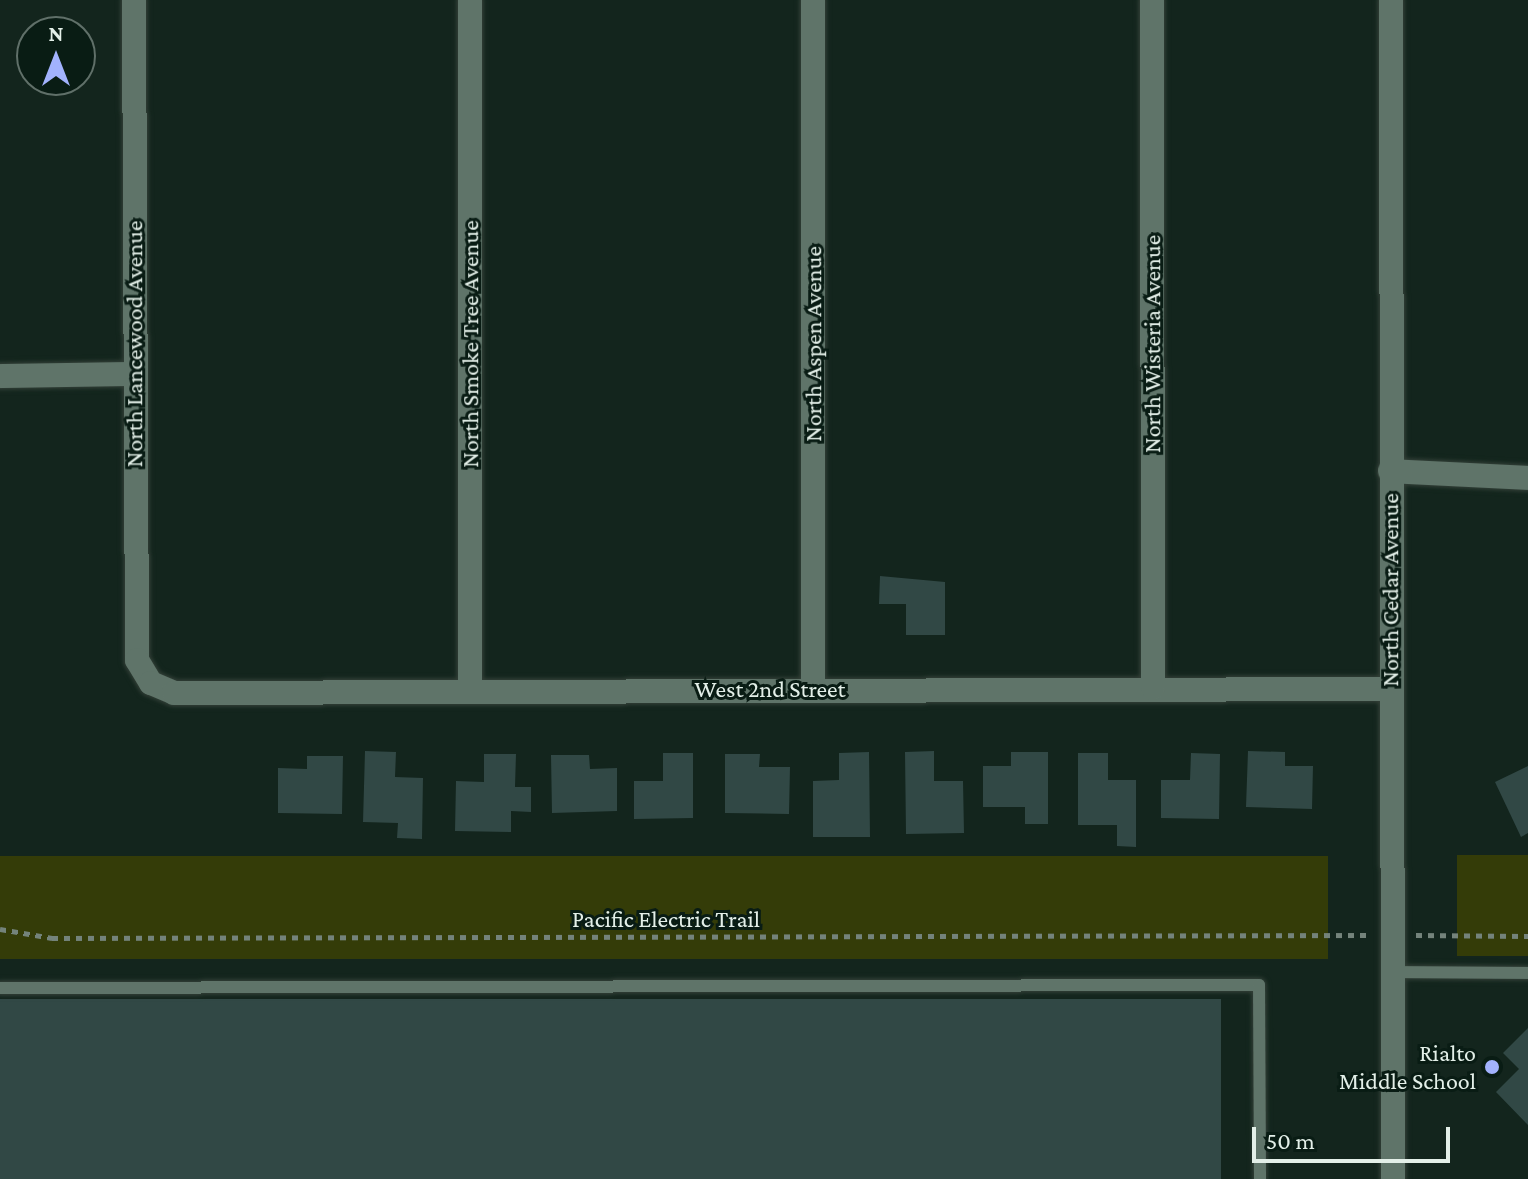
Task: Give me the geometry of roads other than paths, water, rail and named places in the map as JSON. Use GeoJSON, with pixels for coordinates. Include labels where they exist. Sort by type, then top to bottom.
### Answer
{"type":"FeatureCollection","features":[{"type":"Feature","properties":{"kind":"street","name":"North Lancewood Avenue"},"geometry":{"type":"LineString","coordinates":[[134,0],[133,374],[137,660],[151,683]]}},
{"type":"Feature","properties":{"kind":"street","name":"North Smoke Tree Avenue"},"geometry":{"type":"LineString","coordinates":[[470,0],[470,689]]}},
{"type":"Feature","properties":{"kind":"street","name":"North Aspen Avenue"},"geometry":{"type":"LineString","coordinates":[[813,0],[813,689]]}},
{"type":"Feature","properties":{"kind":"street","name":"North Wisteria Avenue"},"geometry":{"type":"LineString","coordinates":[[1152,0],[1153,688]]}},
{"type":"Feature","properties":{"kind":"street","name":"North Cedar Avenue"},"geometry":{"type":"LineString","coordinates":[[1391,0],[1393,1179]]}},
{"type":"Feature","properties":{"kind":"street"},"geometry":{"type":"LineString","coordinates":[[0,376],[133,374]]}},
{"type":"Feature","properties":{"kind":"street"},"geometry":{"type":"LineString","coordinates":[[1390,471],[1528,478]]}},
{"type":"Feature","properties":{"kind":"street","name":"West 2nd Street"},"geometry":{"type":"LineString","coordinates":[[151,683],[174,693],[470,689],[1390,689]]}},
{"type":"Feature","properties":{"kind":"lane"},"geometry":{"type":"LineString","coordinates":[[1391,972],[1528,973]]}},
{"type":"Feature","properties":{"kind":"lane"},"geometry":{"type":"LineString","coordinates":[[0,988],[1259,985],[1260,1179]]}},
{"type":"Feature","properties":{"kind":"place","name":"Rialto Middle School"},"geometry":{"type":"Point","coordinates":[1492,1067]}}]}
